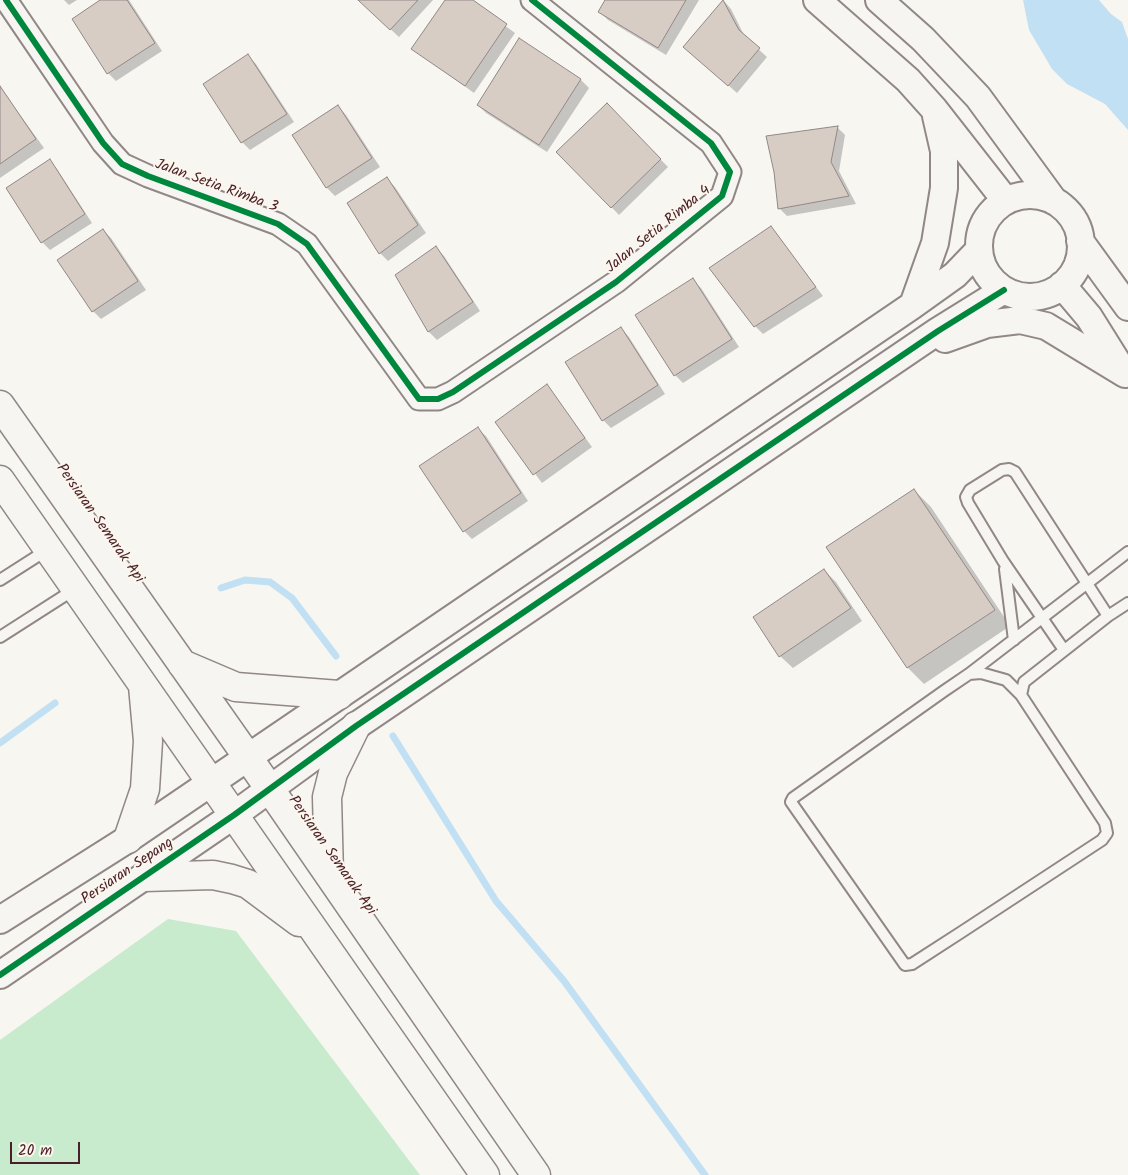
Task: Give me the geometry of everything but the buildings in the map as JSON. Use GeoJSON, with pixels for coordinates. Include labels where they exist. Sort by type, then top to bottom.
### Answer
{"type":"FeatureCollection","features":[{"type":"Feature","properties":{"kind":"main road","name":"Persiaran Semarak Api"},"geometry":{"type":"LineString","coordinates":[[0,405],[270,789],[536,1175]]}},
{"type":"Feature","properties":{"kind":"main road"},"geometry":{"type":"LineString","coordinates":[[0,480],[485,1175]]}},
{"type":"Feature","properties":{"kind":"main road"},"geometry":{"type":"LineString","coordinates":[[182,664],[236,687],[339,695]]}},
{"type":"Feature","properties":{"kind":"main road"},"geometry":{"type":"LineString","coordinates":[[128,839],[145,788],[148,741],[143,684]]}},
{"type":"Feature","properties":{"kind":"main road"},"geometry":{"type":"LineString","coordinates":[[329,875],[327,796],[333,773],[356,726]]}},
{"type":"Feature","properties":{"kind":"main road"},"geometry":{"type":"LineString","coordinates":[[144,877],[213,875],[248,884],[318,936]]}},
{"type":"Feature","properties":{"kind":"street","name":"Jalan Setia Rimba 3"},"geometry":{"type":"LineString","coordinates":[[6,0],[102,143],[122,164],[148,176],[278,224],[307,244],[419,399]]}},
{"type":"Feature","properties":{"kind":"street","name":"Jalan Setia Rimba 4"},"geometry":{"type":"LineString","coordinates":[[419,399],[438,399],[453,392],[616,282],[722,196],[730,172],[711,143],[532,0]]}},
{"type":"Feature","properties":{"kind":"street"},"geometry":{"type":"LineString","coordinates":[[817,0],[908,80],[934,108],[1006,200]]}},
{"type":"Feature","properties":{"kind":"street"},"geometry":{"type":"LineString","coordinates":[[878,0],[923,39],[978,97],[1054,201],[1067,211],[1076,225],[1080,241],[1080,258],[1073,273],[1062,285],[1049,293],[1034,296],[1018,295],[1004,290],[992,279],[983,265],[979,250],[980,235],[985,221],[994,209],[1006,200],[1021,195],[1038,195],[1054,201]]}},
{"type":"Feature","properties":{"kind":"street"},"geometry":{"type":"LineString","coordinates":[[914,305],[934,243],[944,188],[944,151],[934,108]]}},
{"type":"Feature","properties":{"kind":"street"},"geometry":{"type":"LineString","coordinates":[[1080,241],[1128,307]]}},
{"type":"Feature","properties":{"kind":"street","name":"Persiaran Sepang"},"geometry":{"type":"LineString","coordinates":[[0,920],[128,839],[247,756],[914,305],[955,276],[979,250]]}},
{"type":"Feature","properties":{"kind":"street"},"geometry":{"type":"LineString","coordinates":[[1062,285],[1089,316],[1127,376]]}},
{"type":"Feature","properties":{"kind":"street"},"geometry":{"type":"LineString","coordinates":[[905,354],[1004,290]]}},
{"type":"Feature","properties":{"kind":"street"},"geometry":{"type":"LineString","coordinates":[[905,354],[987,324],[1020,320],[1046,326],[1127,376]]}},
{"type":"Feature","properties":{"kind":"street","name":"Persiaran Sepang"},"geometry":{"type":"LineString","coordinates":[[0,975],[234,815],[356,726],[905,354]]}},
{"type":"Feature","properties":{"kind":"lane"},"geometry":{"type":"LineString","coordinates":[[1064,650],[1003,561],[966,497],[970,490],[1002,470],[1009,469],[1014,472],[1108,616]]}},
{"type":"Feature","properties":{"kind":"lane"},"geometry":{"type":"LineString","coordinates":[[0,580],[48,550]]}},
{"type":"Feature","properties":{"kind":"lane"},"geometry":{"type":"LineString","coordinates":[[969,674],[996,676],[1006,680],[1021,695],[1105,823],[1106,833],[1102,840],[912,964],[905,965],[791,802],[793,798],[969,674],[1128,552]]}},
{"type":"Feature","properties":{"kind":"lane"},"geometry":{"type":"LineString","coordinates":[[1003,561],[1008,581],[1014,640]]}},
{"type":"Feature","properties":{"kind":"lane"},"geometry":{"type":"LineString","coordinates":[[0,637],[76,588]]}},
{"type":"Feature","properties":{"kind":"lane"},"geometry":{"type":"LineString","coordinates":[[1021,695],[1024,682],[1108,616],[1128,603]]}},
{"type":"Feature","properties":{"kind":"green space"},"geometry":{"type":"Polygon","coordinates":[[[168,919],[236,931],[420,1175],[0,1175],[0,1040],[168,919]]]}},
{"type":"Feature","properties":{"kind":"water"},"geometry":{"type":"Polygon","coordinates":[[[1023,0],[1099,0],[1111,14],[1122,22],[1128,39],[1128,130],[1105,104],[1067,84],[1052,69],[1029,30],[1023,0]]]}},
{"type":"Feature","properties":{"kind":"waterway"},"geometry":{"type":"LineString","coordinates":[[221,588],[245,580],[270,582],[292,598],[336,656]]}},
{"type":"Feature","properties":{"kind":"waterway"},"geometry":{"type":"LineString","coordinates":[[0,743],[55,703]]}},
{"type":"Feature","properties":{"kind":"waterway"},"geometry":{"type":"LineString","coordinates":[[393,736],[496,901],[564,981],[705,1175]]}},
{"type":"Feature","properties":{"kind":"cycle path"},"geometry":{"type":"LineString","coordinates":[[6,0],[103,143],[122,164],[148,176],[278,224],[307,244],[419,399],[438,399],[453,392],[616,282],[722,196],[730,172],[711,143],[532,0]]}},
{"type":"Feature","properties":{"kind":"cycle path"},"geometry":{"type":"LineString","coordinates":[[0,975],[234,815],[356,726],[938,331],[1004,290]]}}]}
